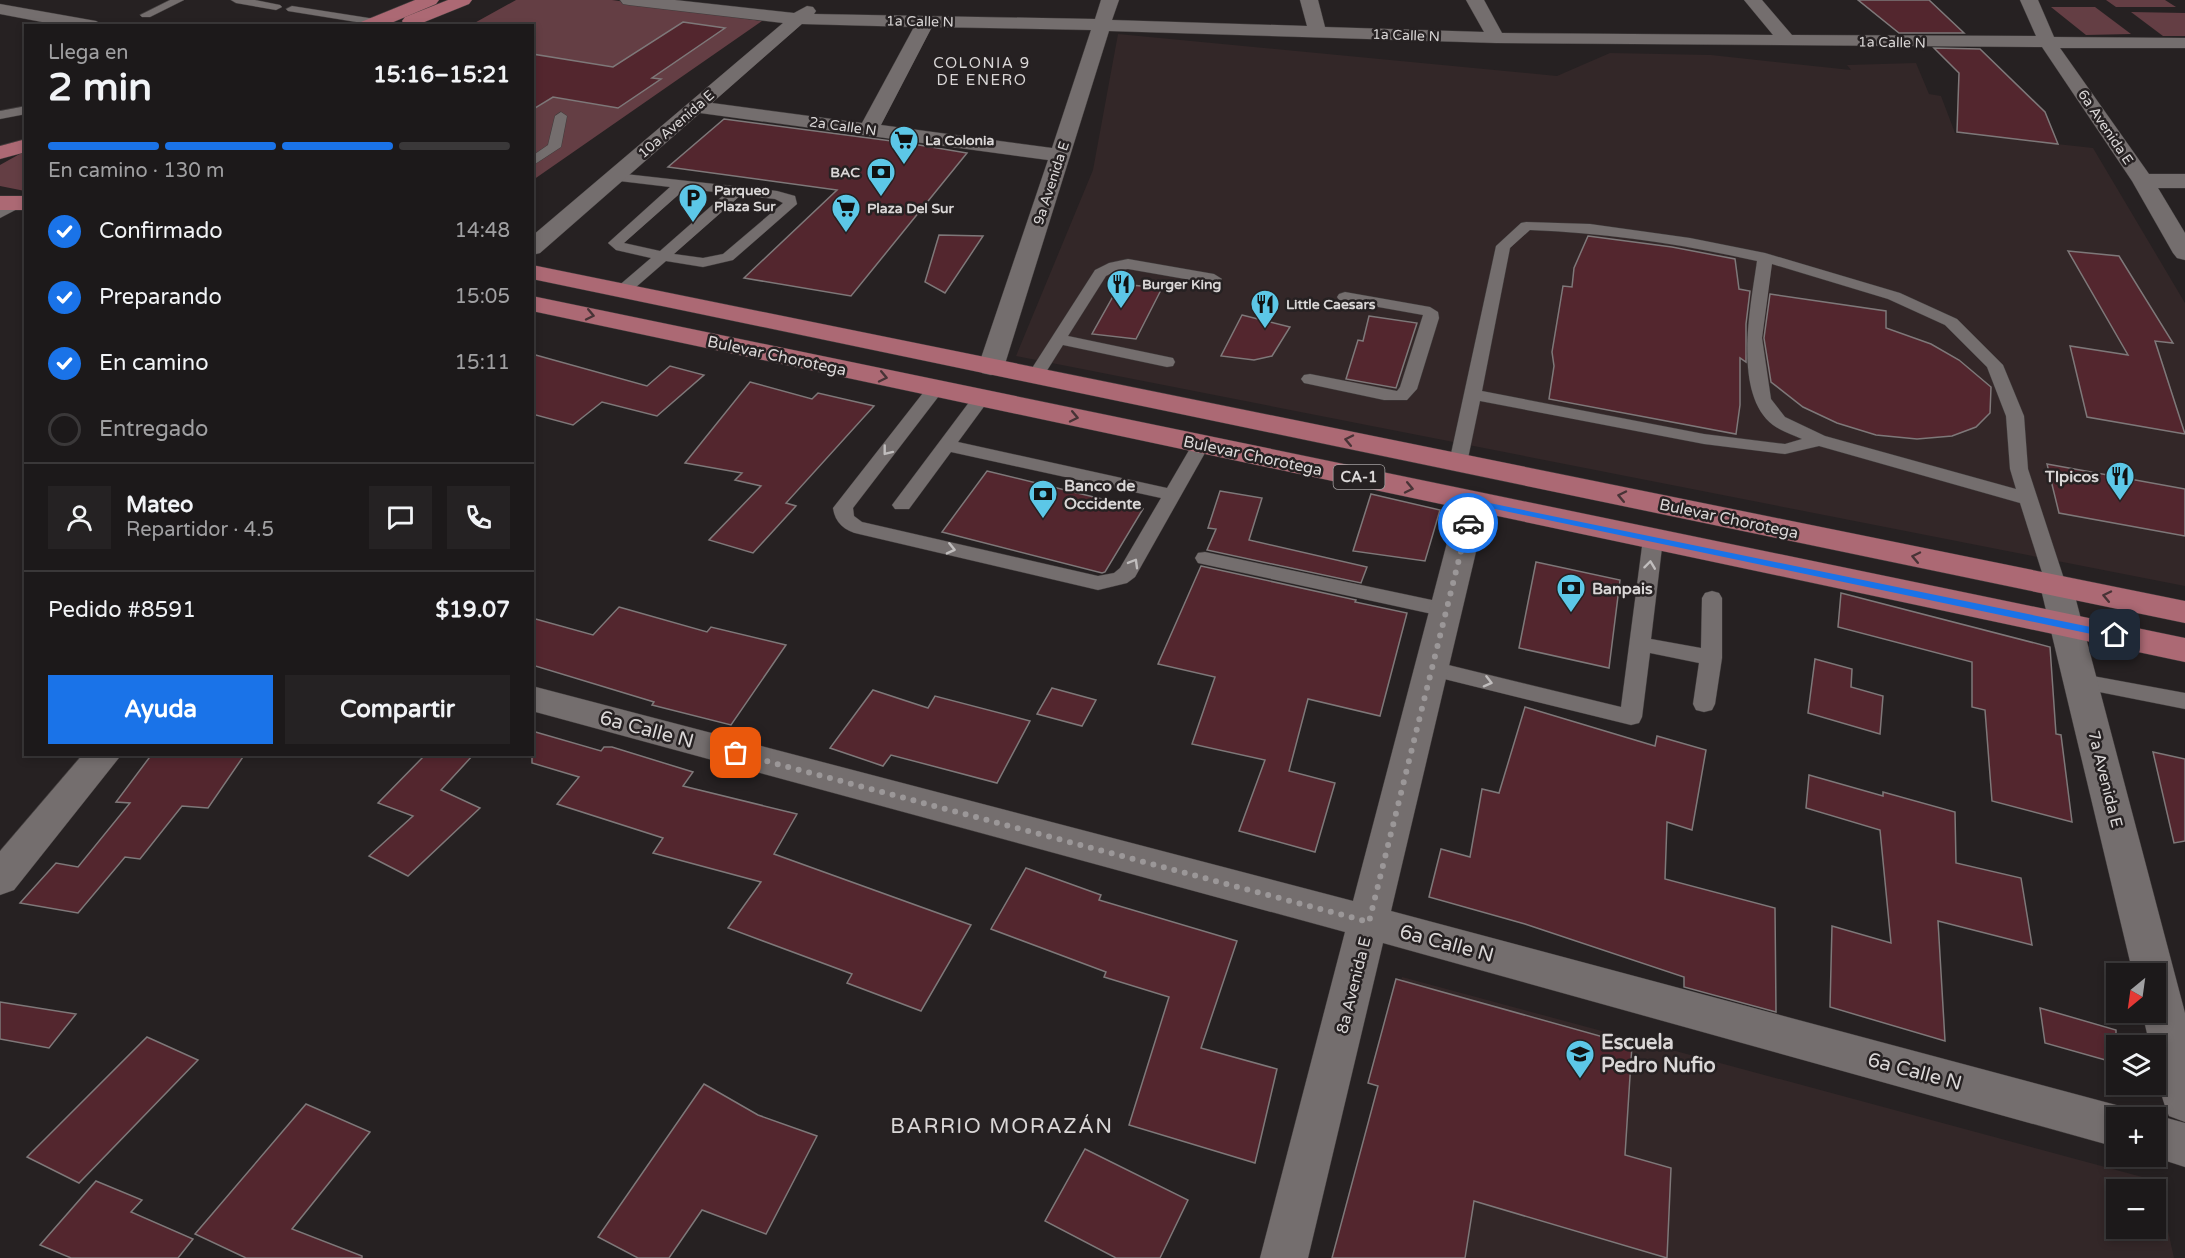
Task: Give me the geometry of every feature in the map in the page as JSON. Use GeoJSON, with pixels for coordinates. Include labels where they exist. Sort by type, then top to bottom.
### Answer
{"type":"FeatureCollection","features":[{"type":"Feature","properties":{"kind":"highway"},"geometry":{"type":"LineString","coordinates":[[371,24],[430,0]]}},
{"type":"Feature","properties":{"kind":"highway"},"geometry":{"type":"LineString","coordinates":[[406,24],[463,0]]}},
{"type":"Feature","properties":{"kind":"highway"},"geometry":{"type":"LineString","coordinates":[[0,145],[24,144]]}},
{"type":"Feature","properties":{"kind":"highway"},"geometry":{"type":"LineString","coordinates":[[0,153],[24,145]]}},
{"type":"Feature","properties":{"kind":"highway","name":"Bulevar Chorotega"},"geometry":{"type":"LineString","coordinates":[[534,272],[2185,612]]}},
{"type":"Feature","properties":{"kind":"highway","name":"Bulevar Chorotega"},"geometry":{"type":"LineString","coordinates":[[534,303],[2185,650]]}},
{"type":"Feature","properties":{"kind":"street"},"geometry":{"type":"LineString","coordinates":[[0,7],[15,0]]}},
{"type":"Feature","properties":{"kind":"street","name":"1a Calle N"},"geometry":{"type":"LineString","coordinates":[[629,0],[797,19],[1102,25],[1496,38],[2185,44]]}},
{"type":"Feature","properties":{"kind":"street","name":"10a Avenida E"},"geometry":{"type":"LineString","coordinates":[[534,246],[820,0]]}},
{"type":"Feature","properties":{"kind":"street","name":"9a Avenida E"},"geometry":{"type":"LineString","coordinates":[[991,367],[1110,0]]}},
{"type":"Feature","properties":{"kind":"street"},"geometry":{"type":"LineString","coordinates":[[1309,0],[1317,32]]}},
{"type":"Feature","properties":{"kind":"street"},"geometry":{"type":"LineString","coordinates":[[1475,0],[1496,38]]}},
{"type":"Feature","properties":{"kind":"street"},"geometry":{"type":"LineString","coordinates":[[1753,0],[1788,41]]}},
{"type":"Feature","properties":{"kind":"street","name":"6a Avenida E"},"geometry":{"type":"LineString","coordinates":[[2029,0],[2049,43],[2143,181],[2185,253]]}},
{"type":"Feature","properties":{"kind":"street"},"geometry":{"type":"LineString","coordinates":[[0,7],[86,24]]}},
{"type":"Feature","properties":{"kind":"street"},"geometry":{"type":"LineString","coordinates":[[868,129],[926,21]]}},
{"type":"Feature","properties":{"kind":"street","name":"2a Calle N"},"geometry":{"type":"LineString","coordinates":[[697,106],[1060,155]]}},
{"type":"Feature","properties":{"kind":"street"},"geometry":{"type":"LineString","coordinates":[[2143,181],[2185,181]]}},
{"type":"Feature","properties":{"kind":"street","name":"8a Avenida E"},"geometry":{"type":"LineString","coordinates":[[1284,1258],[1473,501]]}},
{"type":"Feature","properties":{"kind":"street","name":"7a Avenida E"},"geometry":{"type":"LineString","coordinates":[[2056,585],[2068,625],[2151,963]]}},
{"type":"Feature","properties":{"kind":"street","name":"6a Calle N"},"geometry":{"type":"LineString","coordinates":[[534,699],[1369,922],[2106,1123]]}},
{"type":"Feature","properties":{"kind":"street"},"geometry":{"type":"LineString","coordinates":[[0,879],[102,756]]}},
{"type":"Feature","properties":{"kind":"street"},"geometry":{"type":"LineString","coordinates":[[2166,1022],[2185,1101]]}},
{"type":"Feature","properties":{"kind":"street"},"geometry":{"type":"LineString","coordinates":[[2166,1140],[2185,1145]]}},
{"type":"Feature","properties":{"kind":"lane"},"geometry":{"type":"LineString","coordinates":[[146,15],[179,0]]}},
{"type":"Feature","properties":{"kind":"lane"},"geometry":{"type":"LineString","coordinates":[[236,0],[276,7]]}},
{"type":"Feature","properties":{"kind":"lane"},"geometry":{"type":"LineString","coordinates":[[292,9],[371,24]]}},
{"type":"Feature","properties":{"kind":"lane"},"geometry":{"type":"LineString","coordinates":[[0,115],[24,110]]}},
{"type":"Feature","properties":{"kind":"lane"},"geometry":{"type":"LineString","coordinates":[[534,161],[554,147],[561,116]]}},
{"type":"Feature","properties":{"kind":"lane"},"geometry":{"type":"LineString","coordinates":[[616,177],[682,184],[737,190],[777,195],[790,200],[790,204],[728,257],[716,262],[699,264],[621,247],[615,243],[682,184]]}},
{"type":"Feature","properties":{"kind":"lane"},"geometry":{"type":"LineString","coordinates":[[622,291],[737,190]]}},
{"type":"Feature","properties":{"kind":"lane"},"geometry":{"type":"LineString","coordinates":[[1458,463],[1503,246],[1526,226],[1590,228],[1690,242],[1765,258],[1894,296],[1951,322],[1995,365],[2015,416],[2019,469],[2056,585]]}},
{"type":"Feature","properties":{"kind":"lane"},"geometry":{"type":"LineString","coordinates":[[1765,258],[1754,338],[1762,400],[1779,421],[1819,440],[2029,499]]}},
{"type":"Feature","properties":{"kind":"lane"},"geometry":{"type":"LineString","coordinates":[[1035,376],[1100,273],[1114,266],[1128,264],[1214,279]]}},
{"type":"Feature","properties":{"kind":"lane"},"geometry":{"type":"LineString","coordinates":[[1310,378],[1384,395],[1401,396],[1408,389],[1431,312],[1345,297]]}},
{"type":"Feature","properties":{"kind":"lane"},"geometry":{"type":"LineString","coordinates":[[1059,339],[1167,362]]}},
{"type":"Feature","properties":{"kind":"lane"},"geometry":{"type":"LineString","coordinates":[[936,388],[843,508],[843,515],[849,523],[859,528],[1098,583],[1120,578],[1128,572],[1201,444]]}},
{"type":"Feature","properties":{"kind":"lane"},"geometry":{"type":"LineString","coordinates":[[1472,394],[1704,439],[1785,449],[1819,440]]}},
{"type":"Feature","properties":{"kind":"lane"},"geometry":{"type":"LineString","coordinates":[[902,505],[982,397]]}},
{"type":"Feature","properties":{"kind":"lane"},"geometry":{"type":"LineString","coordinates":[[946,445],[1172,495]]}},
{"type":"Feature","properties":{"kind":"lane"},"geometry":{"type":"LineString","coordinates":[[1432,669],[1631,717],[1653,539]]}},
{"type":"Feature","properties":{"kind":"lane"},"geometry":{"type":"LineString","coordinates":[[1205,558],[1446,610]]}},
{"type":"Feature","properties":{"kind":"lane"},"geometry":{"type":"LineString","coordinates":[[1704,704],[1711,658],[1712,598]]}},
{"type":"Feature","properties":{"kind":"lane"},"geometry":{"type":"LineString","coordinates":[[1640,644],[1711,658]]}},
{"type":"Feature","properties":{"kind":"lane"},"geometry":{"type":"LineString","coordinates":[[2082,682],[2185,701]]}},
{"type":"Feature","properties":{"kind":"shaded area"},"geometry":{"type":"Polygon","coordinates":[[[516,0],[612,0],[762,21],[534,179],[534,109],[553,97],[618,108],[660,79],[534,54],[534,24],[473,24],[516,0]]]}},
{"type":"Feature","properties":{"kind":"shaded area"},"geometry":{"type":"Polygon","coordinates":[[[2106,0],[2165,0],[2176,7],[2116,7],[2106,0]]]}},
{"type":"Feature","properties":{"kind":"shaded area"},"geometry":{"type":"Polygon","coordinates":[[[2051,7],[2095,7],[2131,34],[2086,35],[2051,7]]]}},
{"type":"Feature","properties":{"kind":"shaded area"},"geometry":{"type":"Polygon","coordinates":[[[2131,12],[2185,13],[2185,36],[2163,36],[2131,12]]]}},
{"type":"Feature","properties":{"kind":"shaded area"},"geometry":{"type":"Polygon","coordinates":[[[1118,34],[1557,76],[1610,53],[1711,55],[1851,70],[1847,65],[1916,63],[1929,94],[1941,96],[1955,133],[2093,148],[2185,303],[2185,586],[1016,356],[1093,170],[1118,34]]]}},
{"type":"Feature","properties":{"kind":"shaded area"},"geometry":{"type":"Polygon","coordinates":[[[24,152],[24,191],[0,186],[0,165],[24,152]]]}},
{"type":"Feature","properties":{"kind":"shaded area","name":"Escuela Pedro Nufio"},"geometry":{"type":"Polygon","coordinates":[[[1402,977],[2150,1179],[2106,1179],[2106,1239],[2166,1239],[2166,1222],[2174,1258],[1342,1258],[1402,977]]]}},
{"type":"Feature","properties":{"kind":"building"},"geometry":{"type":"Polygon","coordinates":[[[1858,0],[1929,0],[1964,33],[1899,33],[1858,0]]]}},
{"type":"Feature","properties":{"kind":"building"},"geometry":{"type":"Polygon","coordinates":[[[683,22],[725,28],[652,78],[661,79],[618,108],[553,97],[534,109],[534,54],[613,67],[683,22]]]}},
{"type":"Feature","properties":{"kind":"building"},"geometry":{"type":"Polygon","coordinates":[[[1934,48],[1980,49],[2045,112],[2058,144],[1957,132],[1959,73],[1934,48]]]}},
{"type":"Feature","properties":{"kind":"building","name":"Plaza Del Sur"},"geometry":{"type":"Polygon","coordinates":[[[724,119],[967,153],[851,296],[744,278],[837,190],[668,167],[724,119]]]}},
{"type":"Feature","properties":{"kind":"building"},"geometry":{"type":"Polygon","coordinates":[[[939,235],[983,236],[945,293],[925,282],[939,235]]]}},
{"type":"Feature","properties":{"kind":"building"},"geometry":{"type":"Polygon","coordinates":[[[1588,236],[1672,247],[1735,259],[1739,289],[1750,291],[1746,324],[1746,362],[1740,358],[1740,405],[1736,434],[1549,399],[1554,366],[1552,352],[1563,286],[1572,287],[1574,268],[1588,236]]]}},
{"type":"Feature","properties":{"kind":"building"},"geometry":{"type":"Polygon","coordinates":[[[2068,251],[2119,256],[2173,343],[2155,341],[2185,434],[2087,417],[2070,346],[2128,355],[2068,251]]]}},
{"type":"Feature","properties":{"kind":"building"},"geometry":{"type":"Polygon","coordinates":[[[1120,284],[1162,288],[1136,339],[1092,334],[1120,284]]]}},
{"type":"Feature","properties":{"kind":"building"},"geometry":{"type":"Polygon","coordinates":[[[1770,294],[1886,311],[1886,328],[1931,344],[1959,360],[1991,387],[1990,413],[1976,427],[1952,436],[1917,439],[1876,435],[1837,423],[1803,407],[1771,382],[1764,338],[1770,294]]]}},
{"type":"Feature","properties":{"kind":"building"},"geometry":{"type":"Polygon","coordinates":[[[1242,315],[1290,327],[1272,356],[1254,360],[1221,356],[1242,315]]]}},
{"type":"Feature","properties":{"kind":"building"},"geometry":{"type":"Polygon","coordinates":[[[1369,316],[1417,323],[1396,388],[1346,379],[1358,340],[1363,341],[1369,316]]]}},
{"type":"Feature","properties":{"kind":"building"},"geometry":{"type":"Polygon","coordinates":[[[534,355],[647,386],[670,366],[704,375],[657,416],[602,402],[573,425],[534,415],[534,355]]]}},
{"type":"Feature","properties":{"kind":"building"},"geometry":{"type":"Polygon","coordinates":[[[750,382],[812,399],[818,393],[874,406],[786,503],[796,506],[753,553],[709,540],[761,486],[735,480],[742,473],[685,463],[750,382]]]}},
{"type":"Feature","properties":{"kind":"building","name":"TIpicos"},"geometry":{"type":"Polygon","coordinates":[[[2047,464],[2185,489],[2185,536],[2059,513],[2047,464]]]}},
{"type":"Feature","properties":{"kind":"building","name":"Banco de Occidente"},"geometry":{"type":"Polygon","coordinates":[[[987,471],[1143,509],[1105,572],[1102,573],[942,532],[987,471]]]}},
{"type":"Feature","properties":{"kind":"building"},"geometry":{"type":"Polygon","coordinates":[[[1220,491],[1262,498],[1249,540],[1367,567],[1361,583],[1207,550],[1216,529],[1208,528],[1220,491]]]}},
{"type":"Feature","properties":{"kind":"building"},"geometry":{"type":"Polygon","coordinates":[[[1371,494],[1440,510],[1425,561],[1353,551],[1371,494]]]}},
{"type":"Feature","properties":{"kind":"building","name":"Banpais"},"geometry":{"type":"Polygon","coordinates":[[[1536,562],[1620,580],[1609,668],[1519,648],[1536,562]]]}},
{"type":"Feature","properties":{"kind":"building"},"geometry":{"type":"Polygon","coordinates":[[[1201,566],[1407,613],[1380,716],[1308,699],[1289,771],[1335,783],[1315,852],[1239,831],[1265,760],[1192,744],[1215,677],[1158,664],[1201,566]]]}},
{"type":"Feature","properties":{"kind":"building"},"geometry":{"type":"Polygon","coordinates":[[[1841,593],[2050,647],[2056,734],[2061,735],[2072,822],[1992,801],[1985,710],[1972,707],[1972,662],[1838,627],[1841,593]]]}},
{"type":"Feature","properties":{"kind":"building"},"geometry":{"type":"Polygon","coordinates":[[[619,607],[707,632],[711,627],[786,645],[731,725],[652,705],[654,702],[534,666],[534,619],[593,635],[619,607]]]}},
{"type":"Feature","properties":{"kind":"building"},"geometry":{"type":"Polygon","coordinates":[[[1815,659],[1852,669],[1851,687],[1883,696],[1880,734],[1808,713],[1815,659]]]}},
{"type":"Feature","properties":{"kind":"building"},"geometry":{"type":"Polygon","coordinates":[[[1052,688],[1096,700],[1082,726],[1037,714],[1052,688]]]}},
{"type":"Feature","properties":{"kind":"building"},"geometry":{"type":"Polygon","coordinates":[[[873,690],[928,708],[935,696],[1030,721],[997,783],[891,755],[883,766],[830,748],[873,690]]]}},
{"type":"Feature","properties":{"kind":"building"},"geometry":{"type":"Polygon","coordinates":[[[1525,707],[1655,746],[1657,736],[1706,750],[1692,830],[1667,822],[1665,879],[1775,908],[1776,1012],[1684,987],[1684,977],[1525,924],[1429,897],[1441,849],[1470,857],[1482,789],[1499,793],[1525,707]]]}},
{"type":"Feature","properties":{"kind":"building"},"geometry":{"type":"Polygon","coordinates":[[[534,732],[601,751],[604,747],[612,747],[693,772],[683,786],[797,814],[774,854],[971,925],[921,1011],[847,983],[852,974],[728,928],[761,882],[653,853],[663,838],[557,804],[579,777],[532,763],[534,732]]]}},
{"type":"Feature","properties":{"kind":"building"},"geometry":{"type":"Polygon","coordinates":[[[2153,752],[2185,759],[2185,841],[2174,843],[2153,752]]]}},
{"type":"Feature","properties":{"kind":"building"},"geometry":{"type":"Polygon","coordinates":[[[150,756],[244,756],[208,808],[182,806],[140,859],[125,857],[78,913],[20,903],[56,863],[78,867],[130,803],[116,802],[150,756]]]}},
{"type":"Feature","properties":{"kind":"building"},"geometry":{"type":"Polygon","coordinates":[[[424,756],[472,756],[441,790],[480,808],[408,876],[369,856],[413,816],[378,803],[424,756]]]}},
{"type":"Feature","properties":{"kind":"building"},"geometry":{"type":"Polygon","coordinates":[[[1809,775],[1883,796],[1883,792],[1955,812],[1956,863],[2021,878],[2032,945],[1938,921],[1945,1041],[1830,1007],[1832,926],[1891,943],[1880,830],[1806,808],[1809,775]]]}},
{"type":"Feature","properties":{"kind":"building"},"geometry":{"type":"Polygon","coordinates":[[[1026,868],[1101,895],[1099,900],[1237,941],[1201,1048],[1277,1069],[1255,1163],[1129,1125],[1169,997],[1104,977],[1106,972],[991,929],[1026,868]]]}},
{"type":"Feature","properties":{"kind":"building"},"geometry":{"type":"Polygon","coordinates":[[[1396,979],[1632,1045],[1625,1155],[1671,1168],[1667,1258],[1474,1201],[1465,1258],[1332,1258],[1378,1086],[1368,1083],[1396,979]]]}},
{"type":"Feature","properties":{"kind":"building"},"geometry":{"type":"Polygon","coordinates":[[[0,1002],[76,1014],[49,1048],[0,1039],[0,1002]]]}},
{"type":"Feature","properties":{"kind":"building"},"geometry":{"type":"Polygon","coordinates":[[[2040,1008],[2116,1030],[2116,1035],[2106,1035],[2106,1060],[2045,1043],[2040,1008]]]}},
{"type":"Feature","properties":{"kind":"building"},"geometry":{"type":"Polygon","coordinates":[[[147,1037],[198,1060],[79,1183],[27,1157],[147,1037]]]}},
{"type":"Feature","properties":{"kind":"building"},"geometry":{"type":"Polygon","coordinates":[[[704,1084],[758,1115],[817,1136],[766,1234],[702,1210],[669,1258],[638,1258],[598,1237],[704,1084]]]}},
{"type":"Feature","properties":{"kind":"building"},"geometry":{"type":"Polygon","coordinates":[[[306,1104],[370,1132],[292,1229],[362,1256],[362,1258],[246,1258],[195,1234],[306,1104]]]}},
{"type":"Feature","properties":{"kind":"building"},"geometry":{"type":"Polygon","coordinates":[[[1085,1149],[1188,1200],[1160,1258],[1116,1258],[1045,1221],[1085,1149]]]}},
{"type":"Feature","properties":{"kind":"building"},"geometry":{"type":"Polygon","coordinates":[[[96,1181],[142,1200],[131,1212],[193,1239],[178,1258],[71,1258],[40,1245],[96,1181]]]}},
{"type":"Feature","properties":{"kind":"way so far"},"geometry":{"type":"LineString","coordinates":[[736,753],[1369,922],[1468,523]]}},
{"type":"Feature","properties":{"kind":"place","name":"La Colonia"},"geometry":{"type":"Point","coordinates":[904,166]}},
{"type":"Feature","properties":{"kind":"place","name":"BAC"},"geometry":{"type":"Point","coordinates":[881,198]}},
{"type":"Feature","properties":{"kind":"place","name":"Parqueo Plaza Sur"},"geometry":{"type":"Point","coordinates":[693,224]}},
{"type":"Feature","properties":{"kind":"place","name":"Plaza Del Sur"},"geometry":{"type":"Point","coordinates":[846,234]}},
{"type":"Feature","properties":{"kind":"place","name":"Burger King"},"geometry":{"type":"Point","coordinates":[1121,310]}},
{"type":"Feature","properties":{"kind":"place","name":"Little Caesars"},"geometry":{"type":"Point","coordinates":[1265,330]}},
{"type":"Feature","properties":{"kind":"place","name":"TIpicos"},"geometry":{"type":"Point","coordinates":[2120,502]}},
{"type":"Feature","properties":{"kind":"place","name":"Banco de Occidente"},"geometry":{"type":"Point","coordinates":[1043,520]}},
{"type":"Feature","properties":{"kind":"place","name":"Banpais"},"geometry":{"type":"Point","coordinates":[1571,614]}},
{"type":"Feature","properties":{"kind":"place","name":"Escuela Pedro Nufio"},"geometry":{"type":"Point","coordinates":[1580,1080]}},
{"type":"Feature","properties":{"kind":"district","name":"COLONIA 9 DE ENERO"},"geometry":{"type":"Point","coordinates":[982,72]}},
{"type":"Feature","properties":{"kind":"district","name":"BARRIO MORAZÁN"},"geometry":{"type":"Point","coordinates":[1002,1126]}},
{"type":"Feature","properties":{"kind":"route"},"geometry":{"type":"LineString","coordinates":[[1468,523],[1473,501],[2115,635]]}}]}
